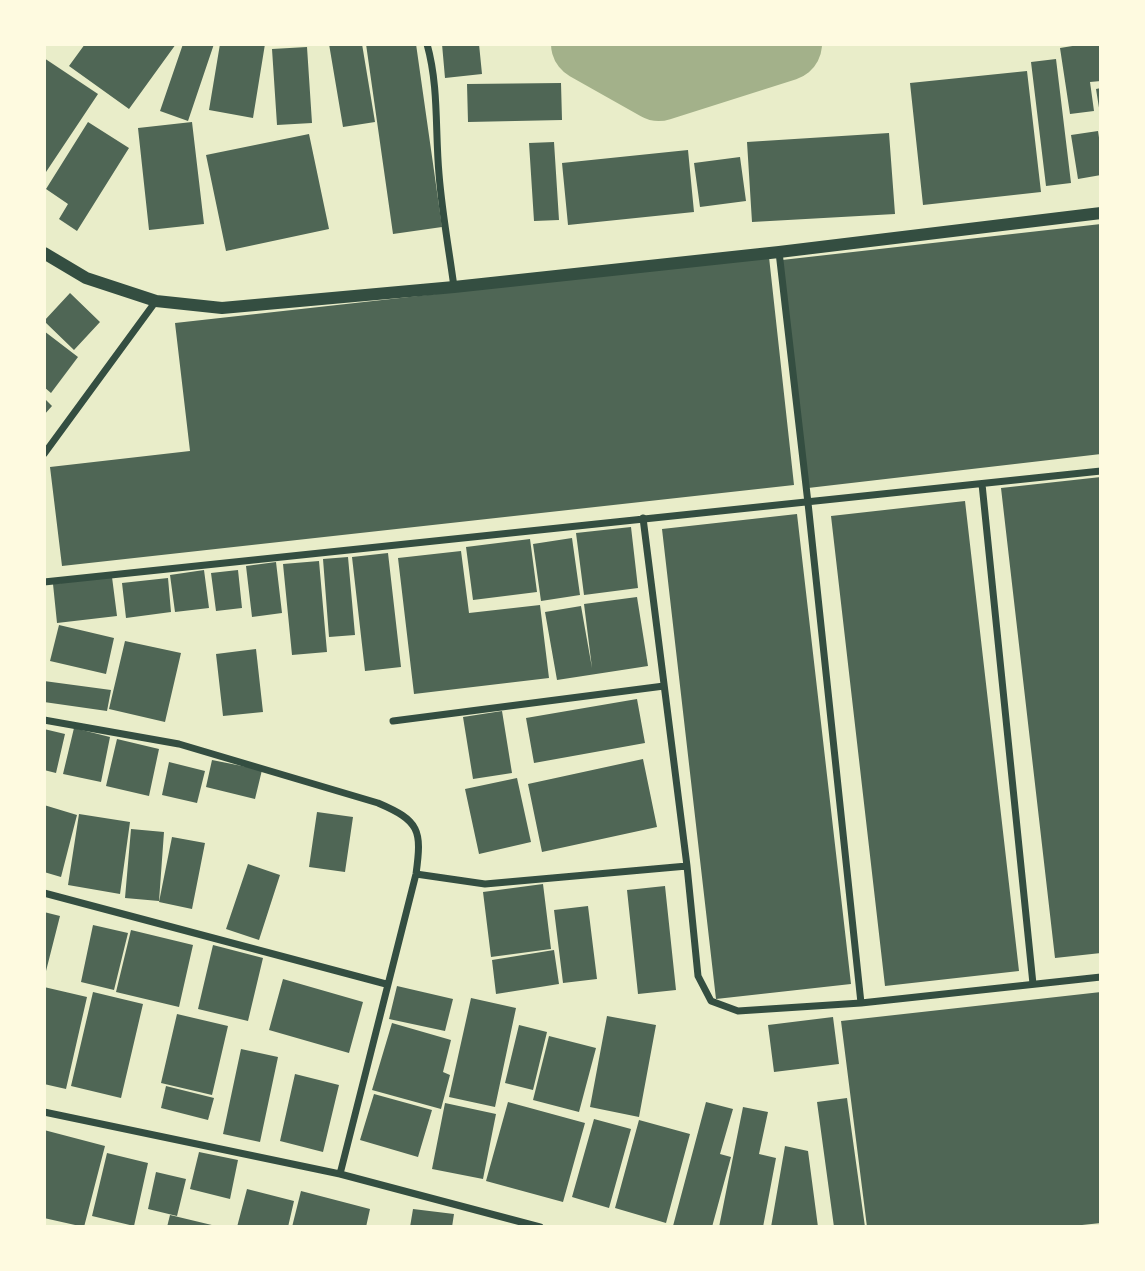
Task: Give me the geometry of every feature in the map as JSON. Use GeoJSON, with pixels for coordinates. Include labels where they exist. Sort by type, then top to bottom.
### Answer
{"type":"FeatureCollection","features":[{"type":"Feature","properties":{"kind":"street"},"geometry":{"type":"LineString","coordinates":[[427,44],[437,108],[439,172],[454,288]]}},
{"type":"Feature","properties":{"kind":"street"},"geometry":{"type":"LineString","coordinates":[[44,253],[86,278],[156,301],[222,308],[454,288],[1101,213]]}},
{"type":"Feature","properties":{"kind":"street"},"geometry":{"type":"LineString","coordinates":[[779,252],[861,1003]]}},
{"type":"Feature","properties":{"kind":"street"},"geometry":{"type":"LineString","coordinates":[[44,454],[156,301]]}},
{"type":"Feature","properties":{"kind":"street"},"geometry":{"type":"LineString","coordinates":[[44,582],[1101,471]]}},
{"type":"Feature","properties":{"kind":"street"},"geometry":{"type":"LineString","coordinates":[[982,484],[1032,984]]}},
{"type":"Feature","properties":{"kind":"street"},"geometry":{"type":"LineString","coordinates":[[643,518],[687,866],[698,976],[711,1001],[738,1011],[861,1003],[1101,977]]}},
{"type":"Feature","properties":{"kind":"street"},"geometry":{"type":"LineString","coordinates":[[393,721],[664,686]]}},
{"type":"Feature","properties":{"kind":"street"},"geometry":{"type":"LineString","coordinates":[[44,720],[179,744],[378,803],[400,813],[415,825],[419,846],[416,874],[340,1174]]}},
{"type":"Feature","properties":{"kind":"street"},"geometry":{"type":"LineString","coordinates":[[416,874],[485,884],[687,866]]}},
{"type":"Feature","properties":{"kind":"street"},"geometry":{"type":"LineString","coordinates":[[44,893],[386,984]]}},
{"type":"Feature","properties":{"kind":"street"},"geometry":{"type":"LineString","coordinates":[[44,1112],[340,1174],[540,1227]]}},
{"type":"Feature","properties":{"kind":"building"},"geometry":{"type":"Polygon","coordinates":[[[85,44],[176,44],[129,109],[69,66],[85,44]]]}},
{"type":"Feature","properties":{"kind":"building"},"geometry":{"type":"Polygon","coordinates":[[[183,44],[214,44],[188,121],[160,111],[183,44]]]}},
{"type":"Feature","properties":{"kind":"building"},"geometry":{"type":"Polygon","coordinates":[[[220,44],[265,44],[253,118],[209,110],[220,44]]]}},
{"type":"Feature","properties":{"kind":"building"},"geometry":{"type":"Polygon","coordinates":[[[329,44],[362,44],[375,122],[343,127],[329,44]]]}},
{"type":"Feature","properties":{"kind":"building"},"geometry":{"type":"Polygon","coordinates":[[[366,44],[416,44],[442,227],[393,234],[366,44]]]}},
{"type":"Feature","properties":{"kind":"building"},"geometry":{"type":"Polygon","coordinates":[[[442,44],[479,44],[482,74],[445,78],[442,44]]]}},
{"type":"Feature","properties":{"kind":"building"},"geometry":{"type":"Polygon","coordinates":[[[1101,44],[1101,81],[1090,82],[1094,111],[1070,114],[1060,48],[1101,44]]]}},
{"type":"Feature","properties":{"kind":"building"},"geometry":{"type":"Polygon","coordinates":[[[307,47],[312,123],[277,125],[272,49],[307,47]]]}},
{"type":"Feature","properties":{"kind":"building"},"geometry":{"type":"Polygon","coordinates":[[[44,58],[98,94],[44,175],[44,58]]]}},
{"type":"Feature","properties":{"kind":"building"},"geometry":{"type":"Polygon","coordinates":[[[1056,59],[1071,183],[1046,186],[1031,62],[1056,59]]]}},
{"type":"Feature","properties":{"kind":"building"},"geometry":{"type":"Polygon","coordinates":[[[1027,71],[1041,192],[923,205],[910,83],[1027,71]]]}},
{"type":"Feature","properties":{"kind":"building"},"geometry":{"type":"Polygon","coordinates":[[[561,83],[562,120],[468,122],[467,84],[561,83]]]}},
{"type":"Feature","properties":{"kind":"building"},"geometry":{"type":"Polygon","coordinates":[[[1101,88],[1101,113],[1100,114],[1096,89],[1101,88]]]}},
{"type":"Feature","properties":{"kind":"building"},"geometry":{"type":"Polygon","coordinates":[[[88,122],[129,148],[77,231],[59,219],[68,204],[46,189],[88,122]]]}},
{"type":"Feature","properties":{"kind":"building"},"geometry":{"type":"Polygon","coordinates":[[[192,122],[204,224],[149,230],[138,128],[192,122]]]}},
{"type":"Feature","properties":{"kind":"building"},"geometry":{"type":"Polygon","coordinates":[[[1098,131],[1101,175],[1078,179],[1071,135],[1098,131]]]}},
{"type":"Feature","properties":{"kind":"building"},"geometry":{"type":"Polygon","coordinates":[[[889,133],[895,214],[752,222],[747,142],[889,133]]]}},
{"type":"Feature","properties":{"kind":"building"},"geometry":{"type":"Polygon","coordinates":[[[309,134],[329,229],[226,251],[206,155],[309,134]]]}},
{"type":"Feature","properties":{"kind":"building"},"geometry":{"type":"Polygon","coordinates":[[[554,142],[559,220],[534,221],[529,143],[554,142]]]}},
{"type":"Feature","properties":{"kind":"building"},"geometry":{"type":"Polygon","coordinates":[[[688,150],[694,212],[568,225],[562,163],[688,150]]]}},
{"type":"Feature","properties":{"kind":"building"},"geometry":{"type":"Polygon","coordinates":[[[740,157],[746,201],[700,207],[694,163],[740,157]]]}},
{"type":"Feature","properties":{"kind":"building"},"geometry":{"type":"Polygon","coordinates":[[[1101,224],[1101,454],[808,488],[782,260],[1101,224]]]}},
{"type":"Feature","properties":{"kind":"building"},"geometry":{"type":"Polygon","coordinates":[[[769,257],[794,485],[62,566],[50,467],[190,451],[175,323],[769,257]]]}},
{"type":"Feature","properties":{"kind":"building"},"geometry":{"type":"Polygon","coordinates":[[[70,293],[100,322],[74,350],[44,321],[70,293]]]}},
{"type":"Feature","properties":{"kind":"building"},"geometry":{"type":"Polygon","coordinates":[[[44,331],[78,357],[51,393],[44,387],[44,331]]]}},
{"type":"Feature","properties":{"kind":"building"},"geometry":{"type":"Polygon","coordinates":[[[44,398],[52,406],[44,415],[44,398]]]}},
{"type":"Feature","properties":{"kind":"building"},"geometry":{"type":"Polygon","coordinates":[[[1101,477],[1101,953],[1055,958],[1001,488],[1101,477]]]}},
{"type":"Feature","properties":{"kind":"building"},"geometry":{"type":"Polygon","coordinates":[[[965,501],[1019,971],[885,986],[831,516],[965,501]]]}},
{"type":"Feature","properties":{"kind":"building"},"geometry":{"type":"Polygon","coordinates":[[[797,514],[851,984],[716,999],[662,529],[797,514]]]}},
{"type":"Feature","properties":{"kind":"building"},"geometry":{"type":"Polygon","coordinates":[[[631,527],[638,588],[584,595],[576,533],[631,527]]]}},
{"type":"Feature","properties":{"kind":"building"},"geometry":{"type":"Polygon","coordinates":[[[572,538],[580,595],[541,601],[533,544],[572,538]]]}},
{"type":"Feature","properties":{"kind":"building"},"geometry":{"type":"Polygon","coordinates":[[[530,539],[537,592],[473,600],[466,547],[530,539]]]}},
{"type":"Feature","properties":{"kind":"building"},"geometry":{"type":"Polygon","coordinates":[[[461,551],[469,613],[540,605],[549,678],[414,694],[398,558],[461,551]]]}},
{"type":"Feature","properties":{"kind":"building"},"geometry":{"type":"Polygon","coordinates":[[[388,553],[401,667],[365,671],[352,557],[388,553]]]}},
{"type":"Feature","properties":{"kind":"building"},"geometry":{"type":"Polygon","coordinates":[[[348,557],[355,635],[329,637],[323,559],[348,557]]]}},
{"type":"Feature","properties":{"kind":"building"},"geometry":{"type":"Polygon","coordinates":[[[319,561],[327,652],[292,655],[283,564],[319,561]]]}},
{"type":"Feature","properties":{"kind":"building"},"geometry":{"type":"Polygon","coordinates":[[[276,562],[282,613],[252,617],[246,566],[276,562]]]}},
{"type":"Feature","properties":{"kind":"building"},"geometry":{"type":"Polygon","coordinates":[[[204,570],[209,608],[175,612],[170,575],[204,570]]]}},
{"type":"Feature","properties":{"kind":"building"},"geometry":{"type":"Polygon","coordinates":[[[238,570],[242,608],[216,611],[211,573],[238,570]]]}},
{"type":"Feature","properties":{"kind":"building"},"geometry":{"type":"Polygon","coordinates":[[[112,577],[117,616],[57,623],[53,584],[112,577]]]}},
{"type":"Feature","properties":{"kind":"building"},"geometry":{"type":"Polygon","coordinates":[[[168,578],[171,612],[126,618],[122,583],[168,578]]]}},
{"type":"Feature","properties":{"kind":"building"},"geometry":{"type":"Polygon","coordinates":[[[637,597],[648,666],[557,680],[545,612],[581,606],[592,668],[584,604],[637,597]]]}},
{"type":"Feature","properties":{"kind":"building"},"geometry":{"type":"Polygon","coordinates":[[[59,625],[114,638],[106,674],[50,661],[59,625]]]}},
{"type":"Feature","properties":{"kind":"building"},"geometry":{"type":"Polygon","coordinates":[[[125,641],[181,653],[165,722],[109,709],[125,641]]]}},
{"type":"Feature","properties":{"kind":"building"},"geometry":{"type":"Polygon","coordinates":[[[256,649],[263,712],[223,716],[216,654],[256,649]]]}},
{"type":"Feature","properties":{"kind":"building"},"geometry":{"type":"Polygon","coordinates":[[[44,681],[111,690],[107,711],[44,702],[44,681]]]}},
{"type":"Feature","properties":{"kind":"building"},"geometry":{"type":"Polygon","coordinates":[[[637,699],[645,743],[534,763],[526,718],[637,699]]]}},
{"type":"Feature","properties":{"kind":"building"},"geometry":{"type":"Polygon","coordinates":[[[502,711],[512,773],[473,779],[463,717],[502,711]]]}},
{"type":"Feature","properties":{"kind":"building"},"geometry":{"type":"Polygon","coordinates":[[[74,728],[110,737],[101,782],[63,774],[74,728]]]}},
{"type":"Feature","properties":{"kind":"building"},"geometry":{"type":"Polygon","coordinates":[[[44,729],[65,734],[56,773],[44,770],[44,729]]]}},
{"type":"Feature","properties":{"kind":"building"},"geometry":{"type":"Polygon","coordinates":[[[117,739],[159,749],[149,796],[106,786],[117,739]]]}},
{"type":"Feature","properties":{"kind":"building"},"geometry":{"type":"Polygon","coordinates":[[[643,759],[657,827],[542,852],[528,784],[643,759]]]}},
{"type":"Feature","properties":{"kind":"building"},"geometry":{"type":"Polygon","coordinates":[[[212,760],[262,770],[255,799],[206,787],[212,760]]]}},
{"type":"Feature","properties":{"kind":"building"},"geometry":{"type":"Polygon","coordinates":[[[169,762],[205,771],[197,803],[162,795],[169,762]]]}},
{"type":"Feature","properties":{"kind":"building"},"geometry":{"type":"Polygon","coordinates":[[[517,778],[531,842],[479,854],[465,789],[517,778]]]}},
{"type":"Feature","properties":{"kind":"building"},"geometry":{"type":"Polygon","coordinates":[[[44,805],[77,815],[61,877],[44,872],[44,805]]]}},
{"type":"Feature","properties":{"kind":"building"},"geometry":{"type":"Polygon","coordinates":[[[317,812],[353,817],[345,872],[309,867],[317,812]]]}},
{"type":"Feature","properties":{"kind":"building"},"geometry":{"type":"Polygon","coordinates":[[[79,814],[130,822],[120,894],[68,885],[79,814]]]}},
{"type":"Feature","properties":{"kind":"building"},"geometry":{"type":"Polygon","coordinates":[[[131,829],[164,832],[159,901],[125,898],[131,829]]]}},
{"type":"Feature","properties":{"kind":"building"},"geometry":{"type":"Polygon","coordinates":[[[172,837],[205,843],[192,909],[159,902],[172,837]]]}},
{"type":"Feature","properties":{"kind":"building"},"geometry":{"type":"Polygon","coordinates":[[[248,864],[280,875],[259,940],[226,929],[248,864]]]}},
{"type":"Feature","properties":{"kind":"building"},"geometry":{"type":"Polygon","coordinates":[[[543,884],[551,949],[491,957],[483,892],[543,884]]]}},
{"type":"Feature","properties":{"kind":"building"},"geometry":{"type":"Polygon","coordinates":[[[665,886],[676,990],[638,994],[627,890],[665,886]]]}},
{"type":"Feature","properties":{"kind":"building"},"geometry":{"type":"Polygon","coordinates":[[[588,906],[597,979],[563,983],[554,910],[588,906]]]}},
{"type":"Feature","properties":{"kind":"building"},"geometry":{"type":"Polygon","coordinates":[[[44,912],[60,916],[45,975],[44,975],[44,912]]]}},
{"type":"Feature","properties":{"kind":"building"},"geometry":{"type":"Polygon","coordinates":[[[93,925],[128,933],[114,990],[81,982],[93,925]]]}},
{"type":"Feature","properties":{"kind":"building"},"geometry":{"type":"Polygon","coordinates":[[[131,930],[193,945],[179,1007],[116,992],[131,930]]]}},
{"type":"Feature","properties":{"kind":"building"},"geometry":{"type":"Polygon","coordinates":[[[213,945],[263,958],[248,1021],[198,1009],[213,945]]]}},
{"type":"Feature","properties":{"kind":"building"},"geometry":{"type":"Polygon","coordinates":[[[554,950],[559,984],[496,994],[492,960],[554,950]]]}},
{"type":"Feature","properties":{"kind":"building"},"geometry":{"type":"Polygon","coordinates":[[[283,979],[363,1002],[349,1053],[269,1030],[283,979]]]}},
{"type":"Feature","properties":{"kind":"building"},"geometry":{"type":"Polygon","coordinates":[[[397,986],[453,999],[445,1031],[389,1019],[397,986]]]}},
{"type":"Feature","properties":{"kind":"building"},"geometry":{"type":"Polygon","coordinates":[[[44,987],[87,997],[66,1089],[44,1084],[44,987]]]}},
{"type":"Feature","properties":{"kind":"building"},"geometry":{"type":"Polygon","coordinates":[[[93,992],[143,1004],[121,1098],[71,1086],[93,992]]]}},
{"type":"Feature","properties":{"kind":"building"},"geometry":{"type":"Polygon","coordinates":[[[1101,992],[1101,1223],[1063,1227],[867,1227],[841,1021],[1101,992]]]}},
{"type":"Feature","properties":{"kind":"building"},"geometry":{"type":"Polygon","coordinates":[[[471,998],[516,1008],[495,1107],[449,1097],[471,998]]]}},
{"type":"Feature","properties":{"kind":"building"},"geometry":{"type":"Polygon","coordinates":[[[177,1014],[228,1026],[212,1095],[161,1083],[177,1014]]]}},
{"type":"Feature","properties":{"kind":"building"},"geometry":{"type":"Polygon","coordinates":[[[607,1016],[656,1025],[639,1117],[590,1107],[607,1016]]]}},
{"type":"Feature","properties":{"kind":"building"},"geometry":{"type":"Polygon","coordinates":[[[833,1017],[839,1064],[774,1072],[768,1025],[833,1017]]]}},
{"type":"Feature","properties":{"kind":"building"},"geometry":{"type":"Polygon","coordinates":[[[392,1023],[451,1040],[443,1072],[450,1075],[441,1109],[372,1090],[392,1023]]]}},
{"type":"Feature","properties":{"kind":"building"},"geometry":{"type":"Polygon","coordinates":[[[519,1025],[547,1032],[533,1090],[505,1083],[519,1025]]]}},
{"type":"Feature","properties":{"kind":"building"},"geometry":{"type":"Polygon","coordinates":[[[549,1036],[596,1048],[579,1112],[533,1100],[549,1036]]]}},
{"type":"Feature","properties":{"kind":"building"},"geometry":{"type":"Polygon","coordinates":[[[241,1049],[278,1057],[260,1142],[223,1134],[241,1049]]]}},
{"type":"Feature","properties":{"kind":"building"},"geometry":{"type":"Polygon","coordinates":[[[295,1074],[339,1085],[323,1152],[280,1141],[295,1074]]]}},
{"type":"Feature","properties":{"kind":"building"},"geometry":{"type":"Polygon","coordinates":[[[166,1086],[214,1098],[208,1120],[161,1108],[166,1086]]]}},
{"type":"Feature","properties":{"kind":"building"},"geometry":{"type":"Polygon","coordinates":[[[374,1094],[432,1110],[418,1157],[360,1140],[374,1094]]]}},
{"type":"Feature","properties":{"kind":"building"},"geometry":{"type":"Polygon","coordinates":[[[847,1098],[865,1227],[834,1227],[817,1102],[847,1098]]]}},
{"type":"Feature","properties":{"kind":"building"},"geometry":{"type":"Polygon","coordinates":[[[508,1102],[585,1123],[563,1202],[486,1181],[508,1102]]]}},
{"type":"Feature","properties":{"kind":"building"},"geometry":{"type":"Polygon","coordinates":[[[706,1102],[733,1109],[720,1154],[731,1157],[712,1227],[677,1227],[673,1226],[706,1102]]]}},
{"type":"Feature","properties":{"kind":"building"},"geometry":{"type":"Polygon","coordinates":[[[445,1103],[496,1114],[483,1179],[432,1169],[445,1103]]]}},
{"type":"Feature","properties":{"kind":"building"},"geometry":{"type":"Polygon","coordinates":[[[743,1107],[768,1112],[759,1154],[776,1158],[763,1227],[719,1227],[743,1107]]]}},
{"type":"Feature","properties":{"kind":"building"},"geometry":{"type":"Polygon","coordinates":[[[594,1119],[631,1129],[609,1208],[572,1197],[594,1119]]]}},
{"type":"Feature","properties":{"kind":"building"},"geometry":{"type":"Polygon","coordinates":[[[639,1120],[690,1134],[666,1223],[615,1208],[639,1120]]]}},
{"type":"Feature","properties":{"kind":"building"},"geometry":{"type":"Polygon","coordinates":[[[44,1130],[105,1146],[84,1227],[44,1218],[44,1130]]]}},
{"type":"Feature","properties":{"kind":"building"},"geometry":{"type":"Polygon","coordinates":[[[785,1146],[808,1151],[818,1227],[771,1227],[785,1146]]]}},
{"type":"Feature","properties":{"kind":"building"},"geometry":{"type":"Polygon","coordinates":[[[199,1152],[238,1160],[230,1199],[190,1189],[199,1152]]]}},
{"type":"Feature","properties":{"kind":"building"},"geometry":{"type":"Polygon","coordinates":[[[107,1153],[148,1163],[134,1226],[92,1216],[107,1153]]]}},
{"type":"Feature","properties":{"kind":"building"},"geometry":{"type":"Polygon","coordinates":[[[156,1172],[186,1179],[177,1216],[148,1209],[156,1172]]]}},
{"type":"Feature","properties":{"kind":"building"},"geometry":{"type":"Polygon","coordinates":[[[247,1189],[294,1201],[288,1227],[237,1227],[247,1189]]]}},
{"type":"Feature","properties":{"kind":"building"},"geometry":{"type":"Polygon","coordinates":[[[301,1191],[370,1209],[366,1227],[292,1227],[301,1191]]]}},
{"type":"Feature","properties":{"kind":"building"},"geometry":{"type":"Polygon","coordinates":[[[413,1209],[454,1214],[452,1227],[410,1227],[413,1209]]]}},
{"type":"Feature","properties":{"kind":"building"},"geometry":{"type":"Polygon","coordinates":[[[170,1215],[216,1226],[216,1227],[167,1227],[170,1215]]]}},
{"type":"Feature","properties":{"kind":"waterway"},"geometry":{"type":"LineString","coordinates":[[588,44],[659,84],[785,44]]}}]}
